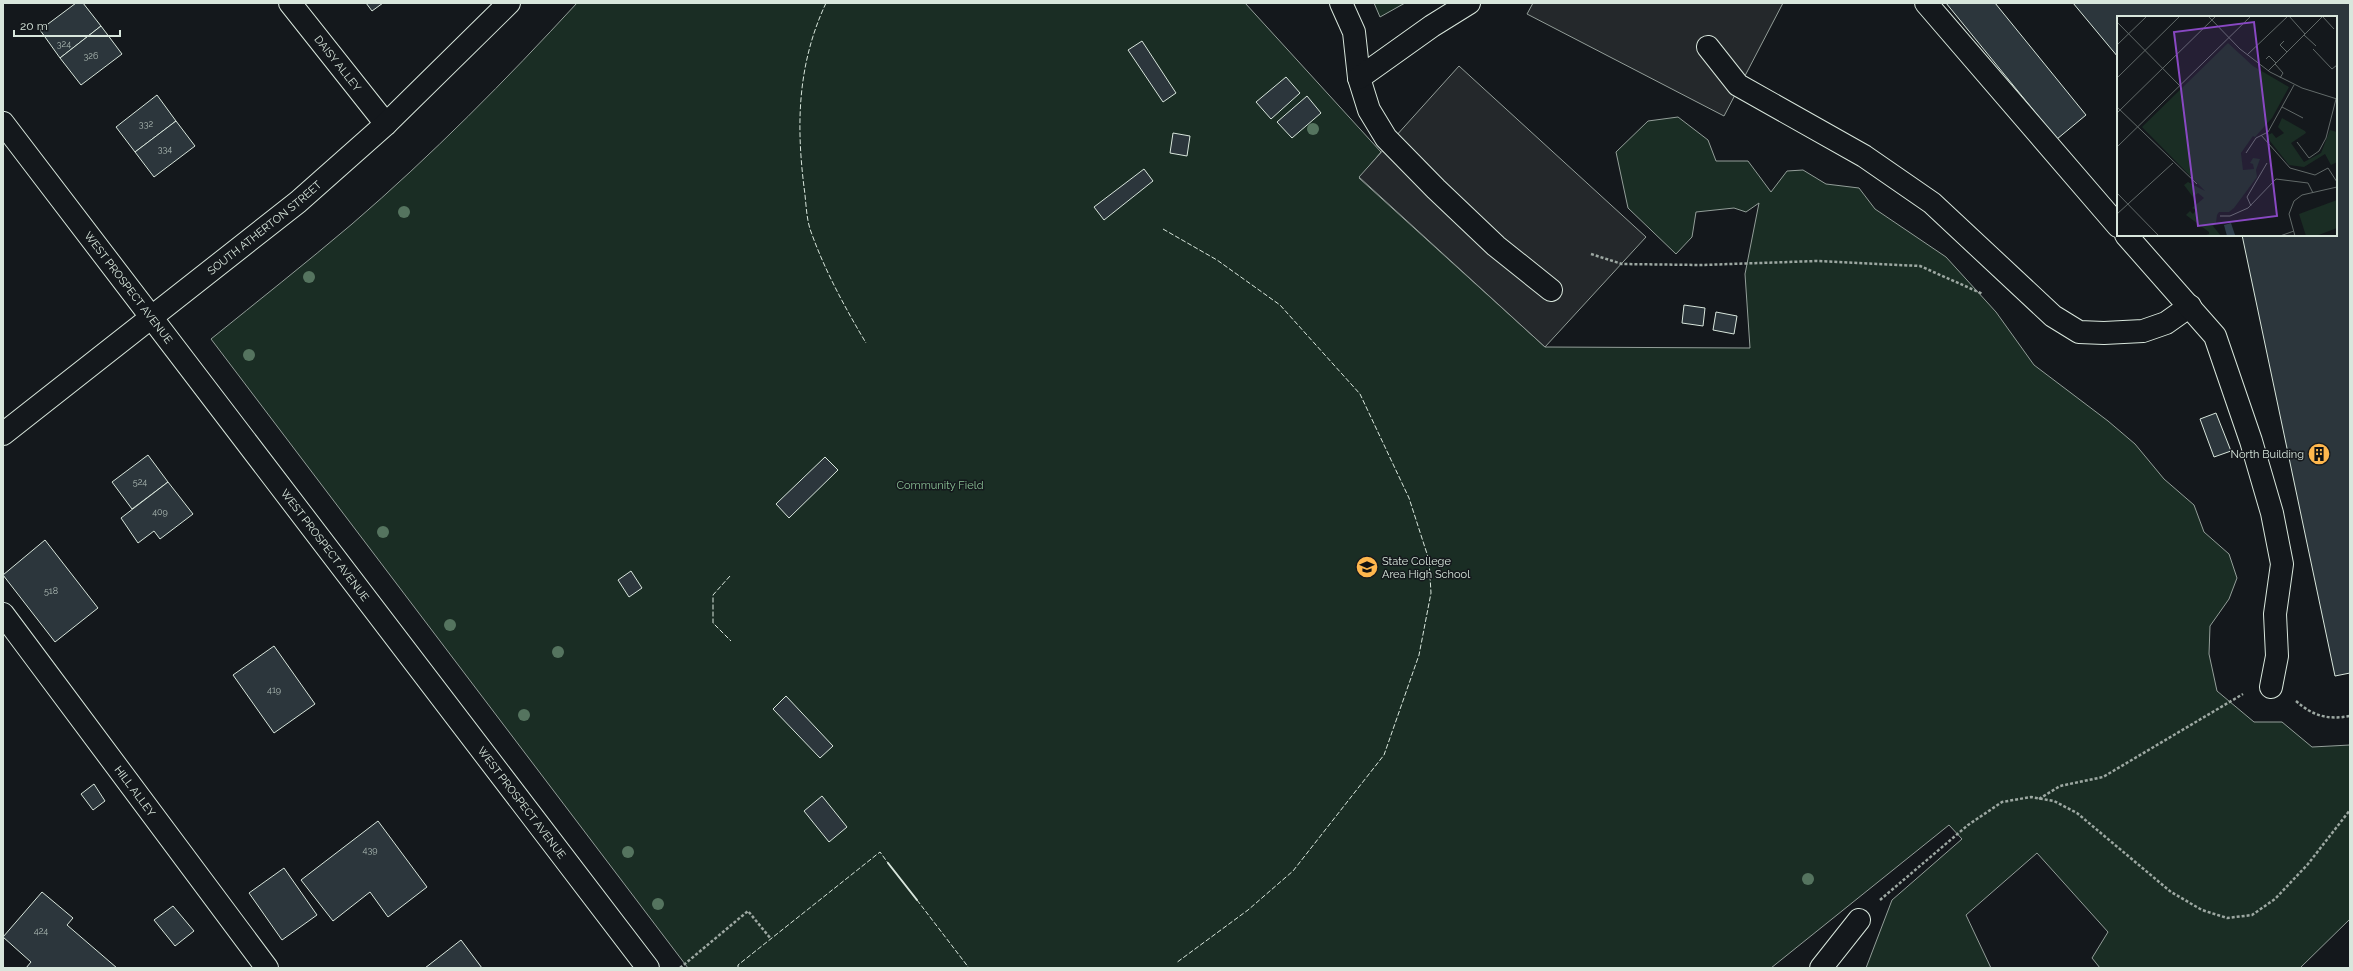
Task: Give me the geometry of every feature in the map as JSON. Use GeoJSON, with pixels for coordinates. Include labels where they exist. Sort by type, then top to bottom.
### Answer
{"type":"FeatureCollection","features":[{"type":"Feature","properties":{"kind":"street","name":"DAISY ALLEY"},"geometry":{"type":"LineString","coordinates":[[290,3],[386,124]]}},
{"type":"Feature","properties":{"kind":"street","name":"SOUTH ATHERTON STREET"},"geometry":{"type":"LineString","coordinates":[[3,434],[298,202],[386,124],[509,3]]}},
{"type":"Feature","properties":{"kind":"street"},"geometry":{"type":"LineString","coordinates":[[1341,3],[1354,32],[1359,78],[1369,110],[1386,138],[1436,189],[1496,246],[1551,290]]}},
{"type":"Feature","properties":{"kind":"street"},"geometry":{"type":"LineString","coordinates":[[1359,78],[1432,26],[1469,3]]}},
{"type":"Feature","properties":{"kind":"street"},"geometry":{"type":"LineString","coordinates":[[1926,3],[2117,225]]}},
{"type":"Feature","properties":{"kind":"street"},"geometry":{"type":"LineString","coordinates":[[1708,47],[1738,85],[1864,156],[1932,203],[2053,316],[2079,332],[2104,333],[2143,331],[2166,322],[2190,306]]}},
{"type":"Feature","properties":{"kind":"street","name":"WEST PROSPECT AVENUE"},"geometry":{"type":"LineString","coordinates":[[3,123],[648,968]]}},
{"type":"Feature","properties":{"kind":"street"},"geometry":{"type":"LineString","coordinates":[[2127,236],[2215,336],[2251,441],[2272,513],[2282,564],[2275,614],[2277,656],[2271,687]]}},
{"type":"Feature","properties":{"kind":"street","name":"HILL ALLEY"},"geometry":{"type":"LineString","coordinates":[[3,614],[267,968]]}},
{"type":"Feature","properties":{"kind":"street"},"geometry":{"type":"LineString","coordinates":[[1821,968],[1859,920]]}},
{"type":"Feature","properties":{"kind":"path"},"geometry":{"type":"LineString","coordinates":[[1591,254],[1622,264],[1702,265],[1817,261],[1920,266],[1988,296]]}},
{"type":"Feature","properties":{"kind":"path"},"geometry":{"type":"LineString","coordinates":[[2039,798],[2060,786],[2103,777],[2248,691],[2264,686],[2286,692],[2312,714],[2332,719],[2350,716]]}},
{"type":"Feature","properties":{"kind":"path"},"geometry":{"type":"LineString","coordinates":[[1859,920],[1918,866],[1968,824],[2002,802],[2031,796],[2054,801],[2077,813],[2171,892],[2202,910],[2227,918],[2252,914],[2275,899],[2308,864],[2350,810]]}},
{"type":"Feature","properties":{"kind":"path"},"geometry":{"type":"LineString","coordinates":[[680,968],[748,911],[771,939]]}},
{"type":"Feature","properties":{"kind":"green space","name":"Community Field"},"geometry":{"type":"Polygon","coordinates":[[[577,3],[1245,3],[1381,152],[1359,178],[1545,347],[1750,348],[1745,274],[1759,203],[1746,212],[1734,208],[1696,212],[1692,237],[1676,254],[1628,208],[1616,152],[1648,121],[1678,117],[1708,140],[1716,161],[1748,161],[1771,192],[1787,171],[1803,170],[1826,184],[1859,188],[1875,209],[1946,257],[1996,312],[2034,365],[2108,421],[2135,444],[2164,479],[2194,505],[2204,532],[2229,554],[2237,578],[2229,599],[2210,626],[2209,654],[2217,691],[2254,722],[2282,722],[2312,747],[2350,745],[2350,919],[2300,968],[2100,968],[2092,958],[2108,932],[2037,853],[1966,915],[1991,968],[1866,968],[1892,900],[1962,839],[1949,825],[1771,968],[688,968],[211,339],[335,239],[382,198],[496,89],[577,3]]]}},
{"type":"Feature","properties":{"kind":"green space"},"geometry":{"type":"Polygon","coordinates":[[[1374,3],[1405,3],[1380,17],[1374,3]]]}},
{"type":"Feature","properties":{"kind":"shaded area"},"geometry":{"type":"Polygon","coordinates":[[[1533,3],[1783,3],[1724,116],[1527,14],[1533,3]]]}},
{"type":"Feature","properties":{"kind":"shaded area"},"geometry":{"type":"Polygon","coordinates":[[[1459,66],[1646,237],[1545,347],[1359,177],[1459,66]]]}},
{"type":"Feature","properties":{"kind":"building"},"geometry":{"type":"Polygon","coordinates":[[[76,3],[83,3],[101,26],[60,58],[40,30],[76,3]]]}},
{"type":"Feature","properties":{"kind":"building"},"geometry":{"type":"Polygon","coordinates":[[[366,3],[383,3],[372,11],[366,3]]]}},
{"type":"Feature","properties":{"kind":"building"},"geometry":{"type":"Polygon","coordinates":[[[1946,3],[1995,3],[2086,115],[2057,139],[1946,3]]]}},
{"type":"Feature","properties":{"kind":"building","name":"North Building"},"geometry":{"type":"Polygon","coordinates":[[[2073,3],[2350,3],[2350,673],[2335,676],[2242,236],[2337,236],[2337,16],[2117,16],[2117,56],[2073,3]]]}},
{"type":"Feature","properties":{"kind":"building"},"geometry":{"type":"Polygon","coordinates":[[[101,26],[122,54],[81,85],[60,58],[101,26]]]}},
{"type":"Feature","properties":{"kind":"building"},"geometry":{"type":"Polygon","coordinates":[[[1142,41],[1176,93],[1163,102],[1128,50],[1142,41]]]}},
{"type":"Feature","properties":{"kind":"building"},"geometry":{"type":"Polygon","coordinates":[[[1286,77],[1300,93],[1271,119],[1256,102],[1286,77]]]}},
{"type":"Feature","properties":{"kind":"building"},"geometry":{"type":"Polygon","coordinates":[[[157,95],[176,121],[135,152],[116,127],[157,95]]]}},
{"type":"Feature","properties":{"kind":"building"},"geometry":{"type":"Polygon","coordinates":[[[1307,96],[1321,113],[1292,138],[1277,122],[1307,96]]]}},
{"type":"Feature","properties":{"kind":"building"},"geometry":{"type":"Polygon","coordinates":[[[176,121],[195,146],[154,177],[135,152],[176,121]]]}},
{"type":"Feature","properties":{"kind":"building"},"geometry":{"type":"Polygon","coordinates":[[[1173,133],[1190,136],[1187,156],[1170,153],[1173,133]]]}},
{"type":"Feature","properties":{"kind":"building"},"geometry":{"type":"Polygon","coordinates":[[[1144,169],[1153,181],[1104,220],[1094,207],[1144,169]]]}},
{"type":"Feature","properties":{"kind":"building"},"geometry":{"type":"Polygon","coordinates":[[[1684,305],[1705,308],[1703,326],[1682,323],[1684,305]]]}},
{"type":"Feature","properties":{"kind":"building"},"geometry":{"type":"Polygon","coordinates":[[[1716,312],[1737,316],[1734,334],[1713,330],[1716,312]]]}},
{"type":"Feature","properties":{"kind":"building"},"geometry":{"type":"Polygon","coordinates":[[[2216,413],[2231,451],[2214,457],[2200,419],[2216,413]]]}},
{"type":"Feature","properties":{"kind":"building"},"geometry":{"type":"Polygon","coordinates":[[[148,455],[168,482],[132,509],[112,482],[148,455]]]}},
{"type":"Feature","properties":{"kind":"building"},"geometry":{"type":"Polygon","coordinates":[[[825,457],[838,470],[789,518],[776,504],[825,457]]]}},
{"type":"Feature","properties":{"kind":"building"},"geometry":{"type":"Polygon","coordinates":[[[168,482],[193,514],[160,539],[154,531],[138,543],[121,518],[168,482]]]}},
{"type":"Feature","properties":{"kind":"building"},"geometry":{"type":"Polygon","coordinates":[[[45,540],[98,608],[55,642],[3,575],[45,540]]]}},
{"type":"Feature","properties":{"kind":"building"},"geometry":{"type":"Polygon","coordinates":[[[631,571],[642,588],[629,597],[618,580],[631,571]]]}},
{"type":"Feature","properties":{"kind":"building"},"geometry":{"type":"Polygon","coordinates":[[[274,646],[315,704],[274,733],[233,675],[274,646]]]}},
{"type":"Feature","properties":{"kind":"building"},"geometry":{"type":"Polygon","coordinates":[[[786,696],[833,746],[820,758],[773,709],[786,696]]]}},
{"type":"Feature","properties":{"kind":"building"},"geometry":{"type":"Polygon","coordinates":[[[94,784],[105,801],[93,810],[81,794],[94,784]]]}},
{"type":"Feature","properties":{"kind":"building"},"geometry":{"type":"Polygon","coordinates":[[[822,796],[847,827],[829,842],[804,811],[822,796]]]}},
{"type":"Feature","properties":{"kind":"building"},"geometry":{"type":"Polygon","coordinates":[[[378,821],[427,887],[388,917],[370,892],[333,921],[301,880],[378,821]]]}},
{"type":"Feature","properties":{"kind":"building"},"geometry":{"type":"Polygon","coordinates":[[[284,868],[317,915],[282,940],[249,893],[284,868]]]}},
{"type":"Feature","properties":{"kind":"building"},"geometry":{"type":"Polygon","coordinates":[[[42,892],[73,918],[67,925],[117,968],[26,968],[31,962],[3,937],[42,892]]]}},
{"type":"Feature","properties":{"kind":"building"},"geometry":{"type":"Polygon","coordinates":[[[173,906],[194,931],[175,946],[154,920],[173,906]]]}},
{"type":"Feature","properties":{"kind":"building"},"geometry":{"type":"Polygon","coordinates":[[[461,940],[482,968],[425,968],[461,940]]]}},
{"type":"Feature","properties":{"kind":"fence"},"geometry":{"type":"LineString","coordinates":[[826,3],[810,48],[802,93],[800,139],[807,213],[810,229],[828,273],[866,343]]}},
{"type":"Feature","properties":{"kind":"fence"},"geometry":{"type":"LineString","coordinates":[[1163,229],[1217,260],[1280,305],[1360,394],[1409,498],[1429,560],[1431,593],[1419,655],[1384,755],[1293,871],[1248,910],[1176,963]]}},
{"type":"Feature","properties":{"kind":"fence"},"geometry":{"type":"LineString","coordinates":[[730,576],[713,595],[713,623],[731,641]]}},
{"type":"Feature","properties":{"kind":"fence"},"geometry":{"type":"LineString","coordinates":[[738,968],[738,965],[880,852],[888,863]]}},
{"type":"Feature","properties":{"kind":"fence"},"geometry":{"type":"LineString","coordinates":[[917,900],[969,968]]}},
{"type":"Feature","properties":{"kind":"wall"},"geometry":{"type":"LineString","coordinates":[[888,863],[917,900]]}},
{"type":"Feature","properties":{"kind":"place","name":"North Building"},"geometry":{"type":"Point","coordinates":[2319,454]}},
{"type":"Feature","properties":{"kind":"place","name":"State College Area High School"},"geometry":{"type":"Point","coordinates":[1367,567]}}]}
